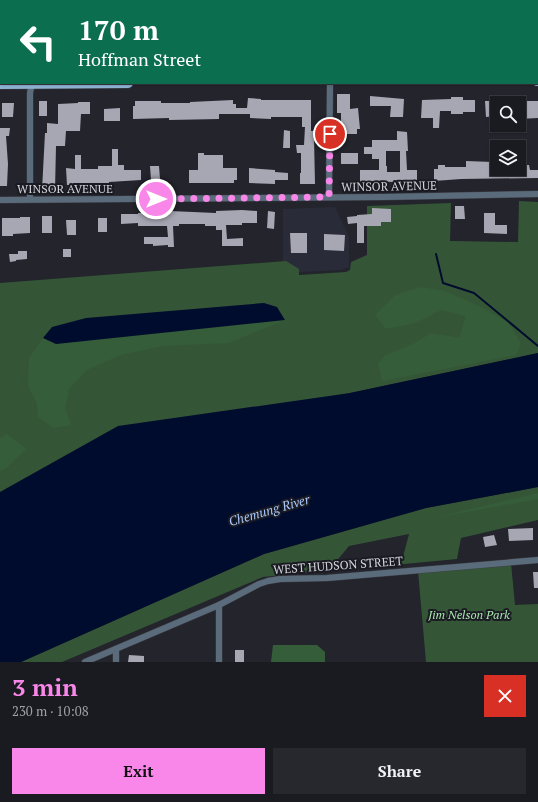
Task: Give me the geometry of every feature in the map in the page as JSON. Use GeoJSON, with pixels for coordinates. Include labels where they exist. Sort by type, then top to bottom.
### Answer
{"type":"FeatureCollection","features":[{"type":"Feature","properties":{"kind":"main road"},"geometry":{"type":"LineString","coordinates":[[0,84],[32,84]]}},
{"type":"Feature","properties":{"kind":"street"},"geometry":{"type":"LineString","coordinates":[[30,199],[30,96],[32,84]]}},
{"type":"Feature","properties":{"kind":"street"},"geometry":{"type":"LineString","coordinates":[[329,197],[330,84]]}},
{"type":"Feature","properties":{"kind":"street","name":"WINSOR AVENUE"},"geometry":{"type":"LineString","coordinates":[[0,200],[538,194]]}},
{"type":"Feature","properties":{"kind":"street","name":"WEST HUDSON STREET"},"geometry":{"type":"LineString","coordinates":[[85,662],[218,605],[259,584],[280,579],[327,578],[538,560]]}},
{"type":"Feature","properties":{"kind":"street"},"geometry":{"type":"LineString","coordinates":[[218,605],[219,662]]}},
{"type":"Feature","properties":{"kind":"street"},"geometry":{"type":"LineString","coordinates":[[116,649],[116,662]]}},
{"type":"Feature","properties":{"kind":"shaded area"},"geometry":{"type":"Polygon","coordinates":[[[335,207],[349,237],[349,267],[341,270],[283,273],[283,209],[335,207]]]}},
{"type":"Feature","properties":{"kind":"green space"},"geometry":{"type":"Polygon","coordinates":[[[519,201],[538,202],[538,353],[350,393],[0,492],[0,283],[286,261],[299,269],[299,275],[346,272],[350,270],[351,262],[367,255],[367,206],[451,203],[450,241],[518,242],[519,201]]]}},
{"type":"Feature","properties":{"kind":"green space"},"geometry":{"type":"Polygon","coordinates":[[[421,287],[445,291],[479,306],[509,323],[521,344],[516,355],[382,381],[378,364],[385,355],[413,344],[431,333],[459,338],[466,316],[441,310],[416,323],[386,329],[375,315],[395,295],[421,287]]]}},
{"type":"Feature","properties":{"kind":"green space"},"geometry":{"type":"Polygon","coordinates":[[[285,320],[228,343],[162,346],[121,355],[87,370],[69,389],[65,408],[71,425],[54,428],[38,417],[37,403],[28,386],[29,358],[43,338],[56,344],[285,320]]]}},
{"type":"Feature","properties":{"kind":"green space"},"geometry":{"type":"Polygon","coordinates":[[[7,434],[26,449],[6,468],[0,471],[0,438],[7,434]]]}},
{"type":"Feature","properties":{"kind":"green space"},"geometry":{"type":"Polygon","coordinates":[[[538,487],[538,520],[461,538],[457,559],[383,566],[383,560],[403,557],[409,534],[349,546],[329,570],[263,577],[62,662],[21,662],[264,554],[426,508],[538,487]]]}},
{"type":"Feature","properties":{"kind":"green space"},"geometry":{"type":"Polygon","coordinates":[[[538,493],[538,499],[433,518],[538,493]]]}},
{"type":"Feature","properties":{"kind":"green space","name":"Jim Nelson Park"},"geometry":{"type":"Polygon","coordinates":[[[511,563],[515,605],[538,604],[538,662],[426,662],[418,571],[511,563]]]}},
{"type":"Feature","properties":{"kind":"green space"},"geometry":{"type":"Polygon","coordinates":[[[273,645],[317,645],[325,652],[325,662],[271,662],[273,645]]]}},
{"type":"Feature","properties":{"kind":"water"},"geometry":{"type":"Polygon","coordinates":[[[264,303],[277,307],[285,320],[56,344],[43,338],[52,327],[86,318],[264,303]]]}},
{"type":"Feature","properties":{"kind":"water","name":"Chemung River"},"geometry":{"type":"Polygon","coordinates":[[[538,353],[538,487],[426,508],[264,554],[21,662],[0,662],[0,492],[118,426],[350,393],[538,353]]]}},
{"type":"Feature","properties":{"kind":"building"},"geometry":{"type":"Polygon","coordinates":[[[337,94],[350,94],[350,109],[358,108],[360,129],[357,129],[357,134],[341,134],[341,113],[337,113],[337,94]]]}},
{"type":"Feature","properties":{"kind":"building"},"geometry":{"type":"Polygon","coordinates":[[[370,96],[404,99],[403,117],[390,117],[391,106],[370,106],[370,96]]]}},
{"type":"Feature","properties":{"kind":"building"},"geometry":{"type":"Polygon","coordinates":[[[451,97],[463,97],[463,100],[475,100],[475,112],[451,114],[451,111],[440,111],[439,128],[433,128],[433,118],[421,118],[422,100],[451,99],[451,97]]]}},
{"type":"Feature","properties":{"kind":"building"},"geometry":{"type":"Polygon","coordinates":[[[248,98],[261,100],[311,100],[311,131],[316,131],[316,138],[314,138],[315,184],[300,184],[301,153],[297,153],[296,145],[304,145],[305,127],[302,127],[302,117],[271,117],[271,119],[250,118],[250,114],[219,114],[219,119],[133,119],[133,106],[135,106],[135,101],[190,103],[233,100],[233,104],[236,104],[236,108],[247,108],[248,98]]]}},
{"type":"Feature","properties":{"kind":"building"},"geometry":{"type":"Polygon","coordinates":[[[39,101],[47,101],[47,116],[39,116],[39,101]]]}},
{"type":"Feature","properties":{"kind":"building"},"geometry":{"type":"Polygon","coordinates":[[[485,101],[490,101],[490,117],[486,117],[485,101]]]}},
{"type":"Feature","properties":{"kind":"building"},"geometry":{"type":"Polygon","coordinates":[[[526,101],[538,101],[538,118],[526,119],[526,101]]]}},
{"type":"Feature","properties":{"kind":"building"},"geometry":{"type":"Polygon","coordinates":[[[90,102],[90,114],[81,114],[80,131],[66,131],[65,146],[56,146],[55,190],[42,190],[45,133],[47,133],[47,123],[58,124],[58,104],[90,102]]]}},
{"type":"Feature","properties":{"kind":"building"},"geometry":{"type":"Polygon","coordinates":[[[2,103],[14,103],[13,117],[2,117],[2,103]]]}},
{"type":"Feature","properties":{"kind":"building"},"geometry":{"type":"Polygon","coordinates":[[[120,108],[120,121],[104,121],[104,109],[120,108]]]}},
{"type":"Feature","properties":{"kind":"building"},"geometry":{"type":"Polygon","coordinates":[[[0,128],[10,128],[9,136],[6,136],[8,164],[7,186],[0,186],[0,128]]]}},
{"type":"Feature","properties":{"kind":"building"},"geometry":{"type":"Polygon","coordinates":[[[284,130],[290,131],[290,148],[283,148],[284,130]]]}},
{"type":"Feature","properties":{"kind":"building"},"geometry":{"type":"Polygon","coordinates":[[[397,131],[407,132],[407,170],[417,170],[417,183],[370,181],[370,184],[360,184],[360,170],[379,170],[379,159],[372,159],[372,154],[364,154],[364,147],[372,147],[372,140],[397,140],[397,131]],[[386,151],[387,172],[400,172],[400,151],[386,151]]]}},
{"type":"Feature","properties":{"kind":"building"},"geometry":{"type":"Polygon","coordinates":[[[112,149],[118,149],[118,165],[124,165],[124,170],[141,170],[141,180],[109,183],[73,183],[73,185],[67,185],[66,168],[75,169],[75,155],[81,155],[81,169],[98,169],[98,166],[112,166],[112,149]]]}},
{"type":"Feature","properties":{"kind":"building"},"geometry":{"type":"Polygon","coordinates":[[[198,153],[204,153],[204,155],[223,155],[223,168],[237,168],[237,180],[234,180],[234,183],[189,183],[189,170],[198,170],[198,153]]]}},
{"type":"Feature","properties":{"kind":"building"},"geometry":{"type":"Polygon","coordinates":[[[341,153],[358,153],[358,164],[341,164],[341,153]]]}},
{"type":"Feature","properties":{"kind":"building"},"geometry":{"type":"Polygon","coordinates":[[[466,161],[490,162],[490,176],[526,176],[526,165],[529,165],[530,170],[538,170],[538,178],[461,179],[434,181],[434,169],[438,169],[438,165],[445,165],[445,167],[466,167],[466,161]]]}},
{"type":"Feature","properties":{"kind":"building"},"geometry":{"type":"Polygon","coordinates":[[[150,166],[159,166],[160,179],[151,180],[150,166]]]}},
{"type":"Feature","properties":{"kind":"building"},"geometry":{"type":"Polygon","coordinates":[[[249,168],[275,170],[275,172],[288,173],[288,180],[275,180],[275,184],[249,183],[249,168]]]}},
{"type":"Feature","properties":{"kind":"building"},"geometry":{"type":"Polygon","coordinates":[[[455,206],[464,206],[465,219],[455,219],[455,206]]]}},
{"type":"Feature","properties":{"kind":"building"},"geometry":{"type":"Polygon","coordinates":[[[372,208],[391,209],[391,222],[381,222],[381,226],[364,226],[364,243],[357,243],[357,223],[348,224],[347,217],[372,214],[372,208]]]}},
{"type":"Feature","properties":{"kind":"building"},"geometry":{"type":"Polygon","coordinates":[[[170,211],[216,213],[216,211],[257,211],[257,223],[226,225],[227,239],[243,238],[243,246],[222,246],[222,230],[216,230],[216,226],[205,226],[205,224],[179,224],[179,226],[173,226],[174,247],[168,247],[168,245],[153,246],[153,244],[144,244],[144,237],[168,237],[167,226],[138,226],[138,223],[121,224],[121,214],[170,213],[170,211]]]}},
{"type":"Feature","properties":{"kind":"building"},"geometry":{"type":"Polygon","coordinates":[[[268,211],[275,212],[274,229],[267,228],[268,211]]]}},
{"type":"Feature","properties":{"kind":"building"},"geometry":{"type":"Polygon","coordinates":[[[484,213],[495,213],[495,225],[507,225],[507,234],[484,233],[484,213]]]}},
{"type":"Feature","properties":{"kind":"building"},"geometry":{"type":"Polygon","coordinates":[[[42,216],[52,216],[52,233],[42,233],[42,216]]]}},
{"type":"Feature","properties":{"kind":"building"},"geometry":{"type":"Polygon","coordinates":[[[30,217],[30,233],[2,236],[2,218],[30,217]]]}},
{"type":"Feature","properties":{"kind":"building"},"geometry":{"type":"Polygon","coordinates":[[[98,218],[107,218],[107,232],[98,232],[98,218]]]}},
{"type":"Feature","properties":{"kind":"building"},"geometry":{"type":"Polygon","coordinates":[[[66,220],[76,220],[76,235],[67,235],[66,220]]]}},
{"type":"Feature","properties":{"kind":"building"},"geometry":{"type":"Polygon","coordinates":[[[290,233],[307,233],[307,253],[291,253],[290,233]]]}},
{"type":"Feature","properties":{"kind":"building"},"geometry":{"type":"Polygon","coordinates":[[[324,234],[345,235],[344,251],[324,250],[324,234]]]}},
{"type":"Feature","properties":{"kind":"building"},"geometry":{"type":"Polygon","coordinates":[[[63,249],[71,249],[71,257],[63,257],[63,249]]]}},
{"type":"Feature","properties":{"kind":"building"},"geometry":{"type":"Polygon","coordinates":[[[18,251],[27,251],[27,259],[10,262],[9,254],[18,254],[18,251]]]}},
{"type":"Feature","properties":{"kind":"building"},"geometry":{"type":"Polygon","coordinates":[[[533,528],[533,540],[509,541],[508,529],[533,528]]]}},
{"type":"Feature","properties":{"kind":"building"},"geometry":{"type":"Polygon","coordinates":[[[494,535],[497,545],[485,547],[483,537],[494,535]]]}},
{"type":"Feature","properties":{"kind":"building"},"geometry":{"type":"Polygon","coordinates":[[[533,572],[538,572],[538,588],[534,588],[533,572]]]}},
{"type":"Feature","properties":{"kind":"building"},"geometry":{"type":"Polygon","coordinates":[[[235,650],[244,650],[244,662],[235,662],[235,650]]]}},
{"type":"Feature","properties":{"kind":"building"},"geometry":{"type":"Polygon","coordinates":[[[129,655],[144,656],[144,662],[128,662],[129,655]]]}},
{"type":"Feature","properties":{"kind":"waterway"},"geometry":{"type":"LineString","coordinates":[[436,254],[443,283],[474,293],[538,346]]}},
{"type":"Feature","properties":{"kind":"route"},"geometry":{"type":"LineString","coordinates":[[156,199],[329,197],[330,134]]}}]}
